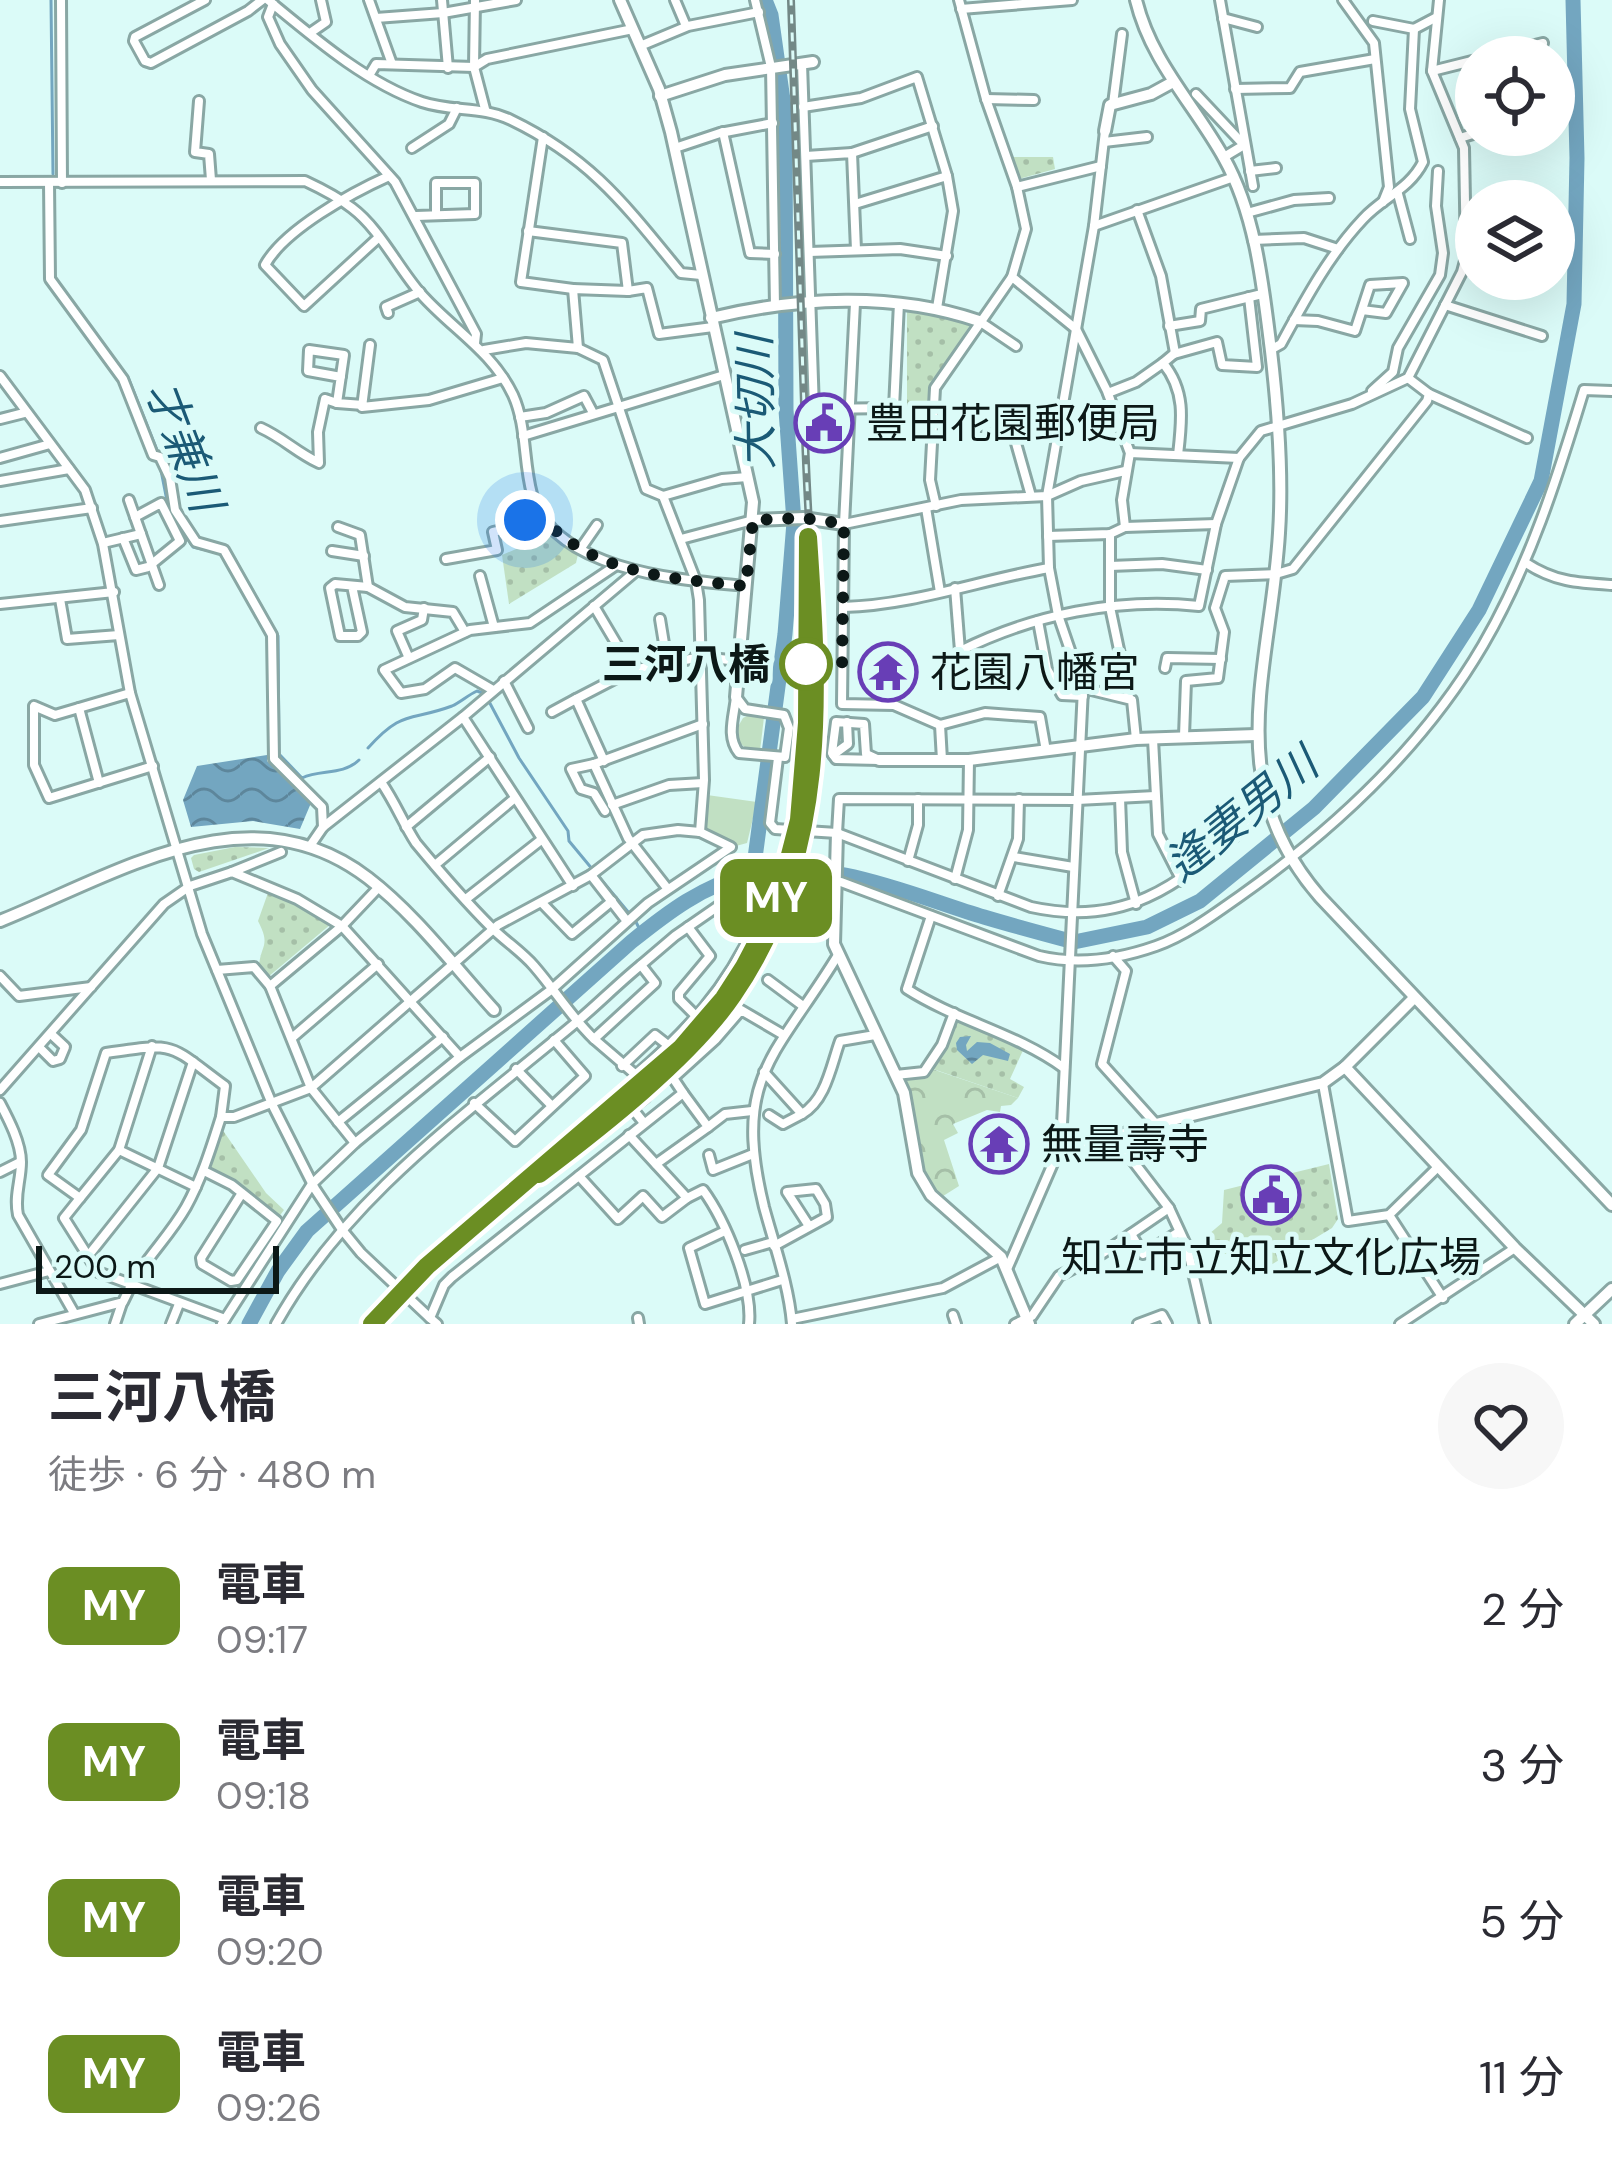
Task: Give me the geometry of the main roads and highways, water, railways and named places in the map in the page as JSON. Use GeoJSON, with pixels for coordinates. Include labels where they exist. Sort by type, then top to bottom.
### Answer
{"type":"FeatureCollection","features":[{"type":"Feature","properties":{"kind":"water"},"geometry":{"type":"Polygon","coordinates":[[[267,755],[267,761],[311,803],[300,829],[253,821],[191,827],[183,800],[197,766],[267,755]]]}},
{"type":"Feature","properties":{"kind":"water"},"geometry":{"type":"Polygon","coordinates":[[[971,1036],[967,1051],[977,1042],[990,1043],[1010,1054],[1008,1061],[983,1055],[972,1064],[956,1043],[960,1037],[971,1036]]]}},
{"type":"Feature","properties":{"kind":"waterway","name":"才兼川"},"geometry":{"type":"LineString","coordinates":[[51,0],[53,174]]}},
{"type":"Feature","properties":{"kind":"waterway","name":"大切川"},"geometry":{"type":"LineString","coordinates":[[753,873],[785,634],[794,522],[786,410],[785,114],[765,0]]}},
{"type":"Feature","properties":{"kind":"waterway","name":"逢妻男川"},"geometry":{"type":"LineString","coordinates":[[249,1324],[307,1231],[631,942],[717,885],[779,870],[839,874],[1074,942],[1147,927],[1200,901],[1314,808],[1423,697],[1479,610],[1541,481],[1574,304],[1573,0]]}},
{"type":"Feature","properties":{"kind":"waterway","name":"才兼川"},"geometry":{"type":"LineString","coordinates":[[53,188],[53,234]]}},
{"type":"Feature","properties":{"kind":"waterway","name":"才兼川"},"geometry":{"type":"LineString","coordinates":[[115,362],[128,377],[157,450],[169,511],[193,547],[223,554]]}},
{"type":"Feature","properties":{"kind":"waterway","name":"才兼川"},"geometry":{"type":"LineString","coordinates":[[233,556],[278,636],[279,754],[302,778],[346,768],[359,760]]}},
{"type":"Feature","properties":{"kind":"waterway","name":"才兼川"},"geometry":{"type":"LineString","coordinates":[[368,748],[399,722],[452,706],[477,691],[485,694],[519,758],[568,831],[569,841],[593,870]]}},
{"type":"Feature","properties":{"kind":"waterway","name":"才兼川"},"geometry":{"type":"LineString","coordinates":[[599,877],[629,913]]}},
{"type":"Feature","properties":{"kind":"waterway","name":"才兼川"},"geometry":{"type":"LineString","coordinates":[[635,920],[642,934]]}},
{"type":"Feature","properties":{"kind":"railway"},"geometry":{"type":"LineString","coordinates":[[373,1324],[462,1236],[625,1103],[702,1033],[756,956],[786,887],[804,815],[815,666],[791,0]]}},
{"type":"Feature","properties":{"kind":"train","name":"MY"},"geometry":{"type":"LineString","coordinates":[[372,1324],[427,1266],[681,1048],[744,967],[784,878],[799,820],[807,723],[808,537],[817,655],[812,769],[799,846],[770,926],[751,967],[707,1028],[539,1174]]}},
{"type":"Feature","properties":{"kind":"place","name":"豊田花園郵便局"},"geometry":{"type":"Point","coordinates":[824,423]}},
{"type":"Feature","properties":{"kind":"place","name":"三河八橋"},"geometry":{"type":"Point","coordinates":[806,664]}},
{"type":"Feature","properties":{"kind":"place","name":"花園八幡宮"},"geometry":{"type":"Point","coordinates":[888,672]}},
{"type":"Feature","properties":{"kind":"place","name":"無量壽寺"},"geometry":{"type":"Point","coordinates":[999,1144]}},
{"type":"Feature","properties":{"kind":"place","name":"知立市立知立文化広場"},"geometry":{"type":"Point","coordinates":[1271,1195]}}]}
